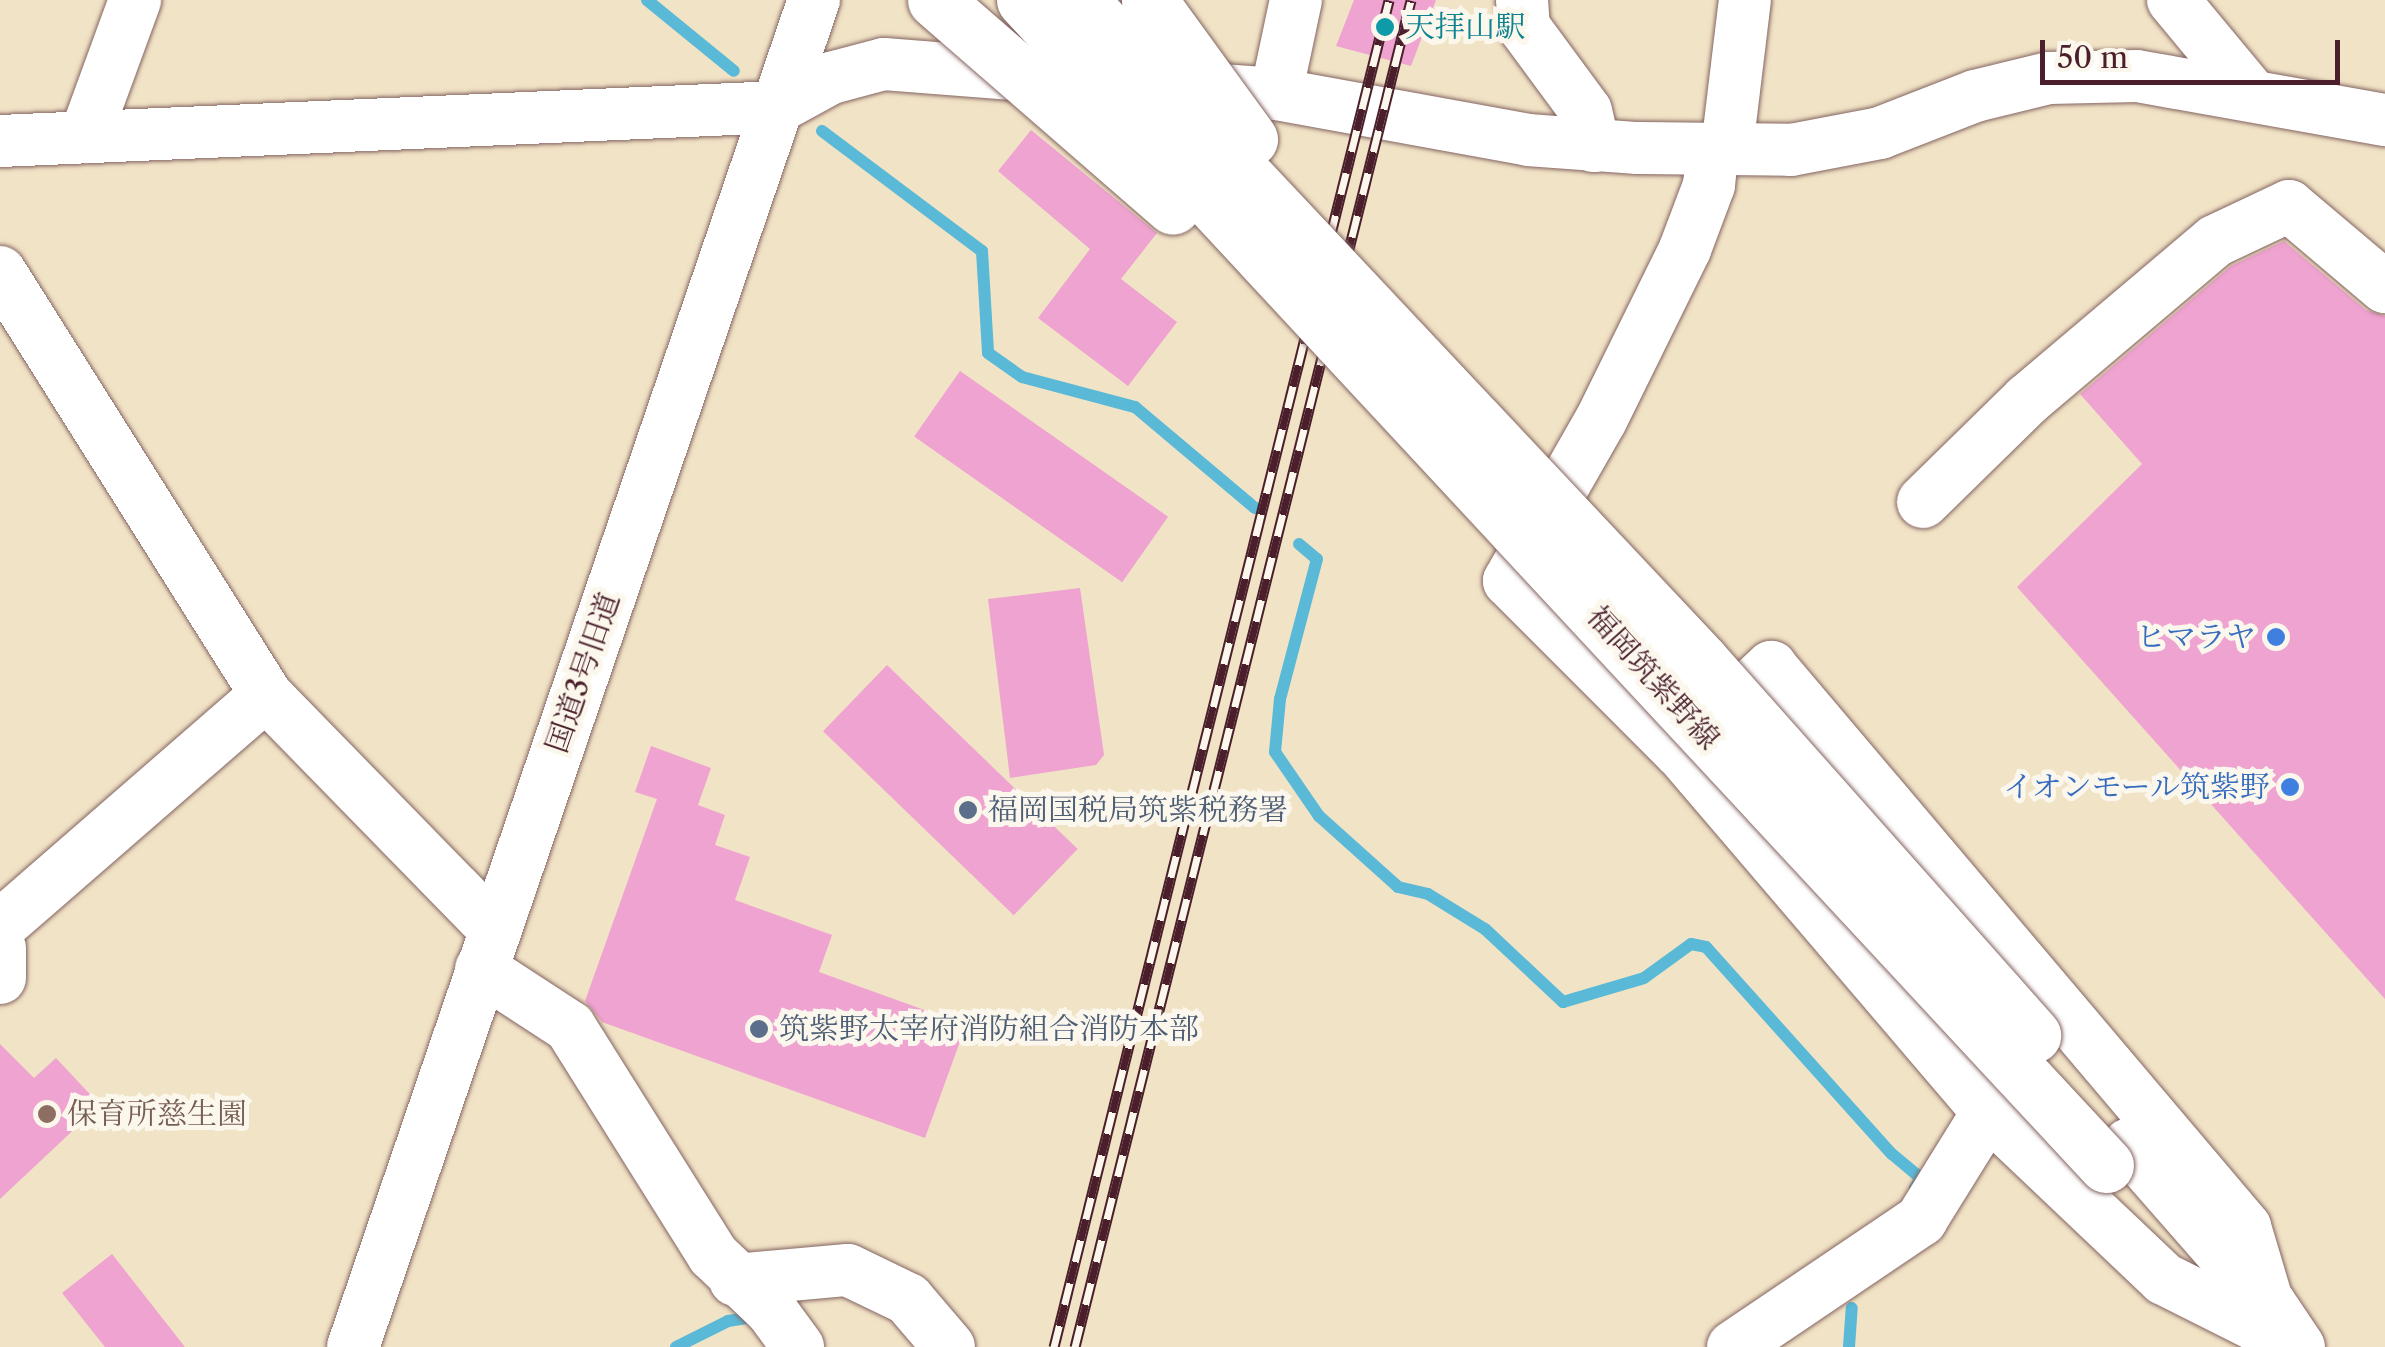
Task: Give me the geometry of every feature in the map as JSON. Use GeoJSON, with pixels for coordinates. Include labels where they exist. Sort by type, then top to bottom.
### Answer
{"type":"FeatureCollection","features":[{"type":"Feature","properties":{"kind":"main road"},"geometry":{"type":"LineString","coordinates":[[935,0],[1140,176],[1471,478]]}},
{"type":"Feature","properties":{"kind":"main road","name":"福岡筑紫野線"},"geometry":{"type":"LineString","coordinates":[[1024,0],[1471,478],[2118,1155],[2278,1331]]}},
{"type":"Feature","properties":{"kind":"main road","name":"福岡筑紫野線"},"geometry":{"type":"LineString","coordinates":[[1080,0],[1702,662],[2118,1155]]}},
{"type":"Feature","properties":{"kind":"main road"},"geometry":{"type":"LineString","coordinates":[[1149,0],[1382,321]]}},
{"type":"Feature","properties":{"kind":"street"},"geometry":{"type":"LineString","coordinates":[[85,137],[135,0]]}},
{"type":"Feature","properties":{"kind":"street","name":"国道3号旧道"},"geometry":{"type":"LineString","coordinates":[[353,1347],[814,0]]}},
{"type":"Feature","properties":{"kind":"street"},"geometry":{"type":"LineString","coordinates":[[1090,0],[1094,81]]}},
{"type":"Feature","properties":{"kind":"street"},"geometry":{"type":"LineString","coordinates":[[1276,94],[1296,0]]}},
{"type":"Feature","properties":{"kind":"street"},"geometry":{"type":"LineString","coordinates":[[1522,0],[1524,27],[1586,111],[1594,146]]}},
{"type":"Feature","properties":{"kind":"street"},"geometry":{"type":"LineString","coordinates":[[1745,0],[1720,149],[1685,250],[1601,420],[1509,582],[1680,752],[1988,1112],[2164,1279],[2278,1331]]}},
{"type":"Feature","properties":{"kind":"street"},"geometry":{"type":"LineString","coordinates":[[2173,0],[2252,94]]}},
{"type":"Feature","properties":{"kind":"street"},"geometry":{"type":"LineString","coordinates":[[0,141],[778,108],[831,78],[884,64],[1276,94],[1594,146],[1791,150],[1880,133],[1975,96],[2049,78],[2137,76],[2385,120]]}},
{"type":"Feature","properties":{"kind":"street"},"geometry":{"type":"LineString","coordinates":[[1923,502],[2027,400],[2214,241],[2289,206],[2385,287]]}},
{"type":"Feature","properties":{"kind":"street"},"geometry":{"type":"LineString","coordinates":[[0,272],[266,694],[488,949],[570,1028],[713,1255],[771,1310],[798,1347]]}},
{"type":"Feature","properties":{"kind":"street"},"geometry":{"type":"LineString","coordinates":[[1680,752],[1772,667],[2245,1227],[2278,1331]]}},
{"type":"Feature","properties":{"kind":"street"},"geometry":{"type":"LineString","coordinates":[[0,926],[266,694]]}},
{"type":"Feature","properties":{"kind":"street"},"geometry":{"type":"LineString","coordinates":[[0,948],[0,978]]}},
{"type":"Feature","properties":{"kind":"street"},"geometry":{"type":"LineString","coordinates":[[1732,1347],[1921,1220],[1988,1112]]}},
{"type":"Feature","properties":{"kind":"street"},"geometry":{"type":"LineString","coordinates":[[736,1280],[848,1270],[908,1299],[948,1347]]}},
{"type":"Feature","properties":{"kind":"building","name":"天拝山駅"},"geometry":{"type":"Polygon","coordinates":[[[1354,0],[1436,0],[1411,66],[1336,46],[1354,0]]]}},
{"type":"Feature","properties":{"kind":"building"},"geometry":{"type":"Polygon","coordinates":[[[1031,130],[1157,233],[1121,279],[1177,322],[1128,386],[1038,318],[1090,249],[998,171],[1031,130]]]}},
{"type":"Feature","properties":{"kind":"building","name":"イオンモール筑紫野"},"geometry":{"type":"Polygon","coordinates":[[[2284,241],[2366,310],[2385,316],[2385,999],[2017,587],[2142,464],[2080,394],[2231,266],[2284,241]]]}},
{"type":"Feature","properties":{"kind":"building"},"geometry":{"type":"Polygon","coordinates":[[[960,371],[1168,517],[1122,582],[914,437],[960,371]]]}},
{"type":"Feature","properties":{"kind":"building"},"geometry":{"type":"Polygon","coordinates":[[[1080,588],[1104,755],[1096,765],[1010,778],[988,599],[1080,588]]]}},
{"type":"Feature","properties":{"kind":"building"},"geometry":{"type":"Polygon","coordinates":[[[887,665],[1078,849],[1014,915],[823,731],[887,665]]]}},
{"type":"Feature","properties":{"kind":"building"},"geometry":{"type":"Polygon","coordinates":[[[651,746],[711,768],[698,805],[725,815],[715,845],[750,857],[735,900],[832,935],[819,972],[966,1025],[925,1138],[602,1022],[585,1001],[657,799],[635,792],[651,746]]]}},
{"type":"Feature","properties":{"kind":"building"},"geometry":{"type":"Polygon","coordinates":[[[0,1044],[34,1078],[56,1058],[100,1105],[0,1199],[0,1044]]]}},
{"type":"Feature","properties":{"kind":"building"},"geometry":{"type":"Polygon","coordinates":[[[112,1254],[185,1347],[105,1347],[62,1293],[112,1254]]]}},
{"type":"Feature","properties":{"kind":"waterway"},"geometry":{"type":"LineString","coordinates":[[647,0],[734,71]]}},
{"type":"Feature","properties":{"kind":"waterway"},"geometry":{"type":"LineString","coordinates":[[822,131],[982,251],[988,353],[1022,377],[1135,407],[1255,508]]}},
{"type":"Feature","properties":{"kind":"waterway"},"geometry":{"type":"LineString","coordinates":[[1299,544],[1317,559],[1280,699],[1275,752],[1319,816],[1398,887],[1428,894],[1485,929],[1563,1002],[1644,978],[1691,944],[1706,947],[1892,1154],[1921,1178],[1915,1188]]}},
{"type":"Feature","properties":{"kind":"waterway"},"geometry":{"type":"LineString","coordinates":[[1849,1347],[1852,1308]]}},
{"type":"Feature","properties":{"kind":"waterway"},"geometry":{"type":"LineString","coordinates":[[676,1347],[728,1321],[759,1316]]}},
{"type":"Feature","properties":{"kind":"railway"},"geometry":{"type":"LineString","coordinates":[[1054,1347],[1389,0]]}},
{"type":"Feature","properties":{"kind":"railway"},"geometry":{"type":"LineString","coordinates":[[1075,1347],[1411,0]]}},
{"type":"Feature","properties":{"kind":"place","name":"天拝山駅"},"geometry":{"type":"Point","coordinates":[1385,27]}},
{"type":"Feature","properties":{"kind":"place","name":"ヒマラヤ"},"geometry":{"type":"Point","coordinates":[2276,637]}},
{"type":"Feature","properties":{"kind":"place","name":"イオンモール筑紫野"},"geometry":{"type":"Point","coordinates":[2290,787]}},
{"type":"Feature","properties":{"kind":"place","name":"福岡国税局筑紫税務署"},"geometry":{"type":"Point","coordinates":[968,810]}},
{"type":"Feature","properties":{"kind":"place","name":"筑紫野太宰府消防組合消防本部"},"geometry":{"type":"Point","coordinates":[759,1029]}},
{"type":"Feature","properties":{"kind":"place","name":"保育所慈生園"},"geometry":{"type":"Point","coordinates":[47,1114]}}]}
